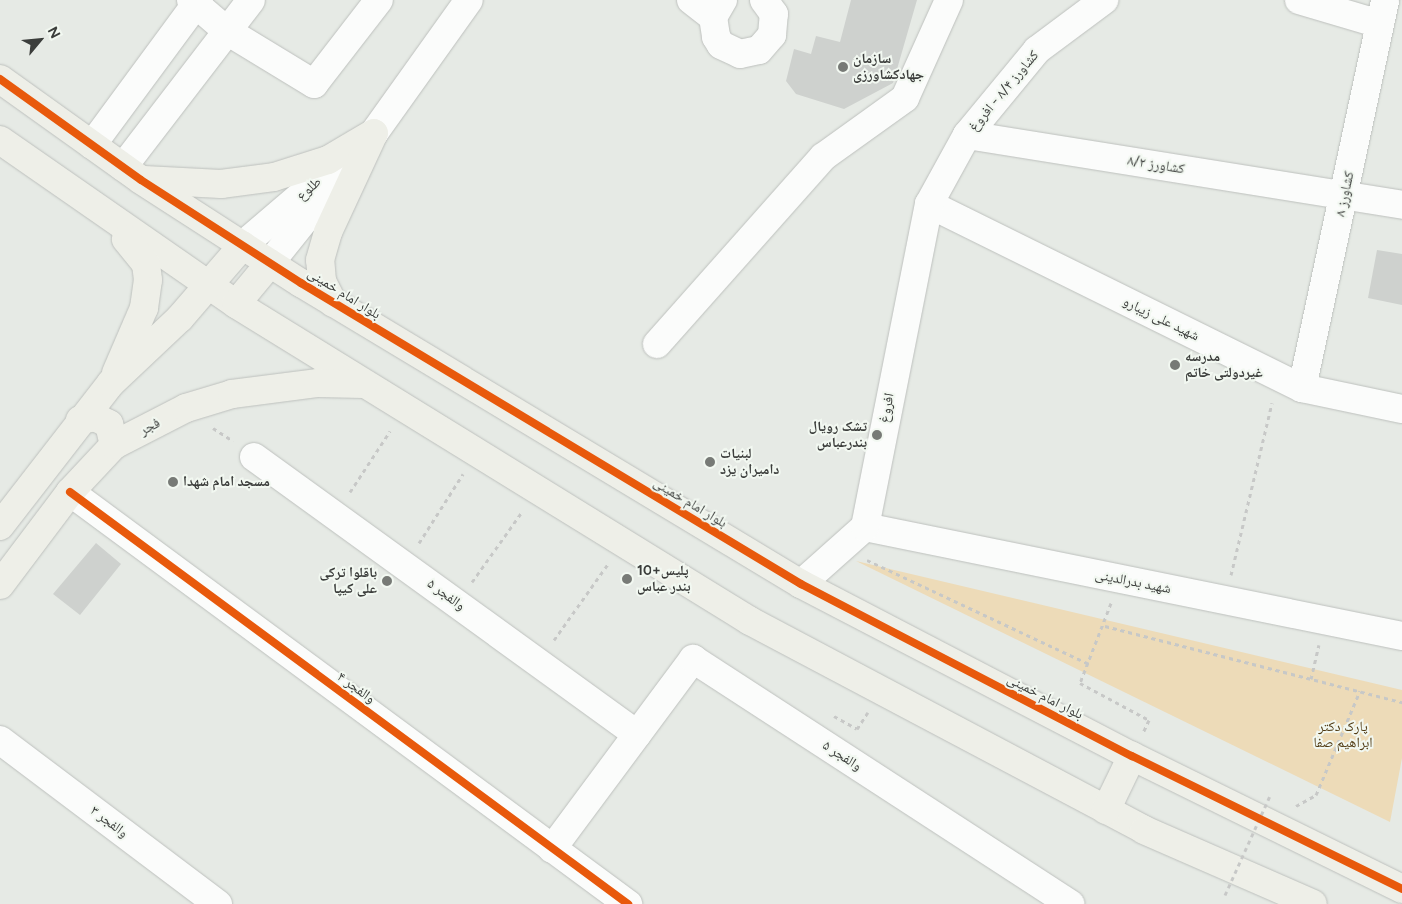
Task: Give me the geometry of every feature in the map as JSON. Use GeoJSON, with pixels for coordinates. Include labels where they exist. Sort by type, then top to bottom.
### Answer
{"type":"FeatureCollection","features":[{"type":"Feature","properties":{"kind":"main road","name":"بلوار امام خمینی"},"geometry":{"type":"LineString","coordinates":[[0,79],[132,173],[333,303],[801,584],[1132,756],[1402,889]]}},
{"type":"Feature","properties":{"kind":"main road"},"geometry":{"type":"LineString","coordinates":[[132,173],[221,184],[274,177],[328,160],[374,133]]}},
{"type":"Feature","properties":{"kind":"main road"},"geometry":{"type":"LineString","coordinates":[[333,303],[322,281],[320,260],[328,232],[374,133]]}},
{"type":"Feature","properties":{"kind":"main road"},"geometry":{"type":"LineString","coordinates":[[0,140],[236,304],[750,621],[1106,810],[1313,904]]}},
{"type":"Feature","properties":{"kind":"main road"},"geometry":{"type":"LineString","coordinates":[[94,206],[138,251],[146,264],[148,280],[144,308],[111,383]]}},
{"type":"Feature","properties":{"kind":"main road"},"geometry":{"type":"LineString","coordinates":[[0,526],[80,420],[111,383],[180,318],[243,245]]}},
{"type":"Feature","properties":{"kind":"main road"},"geometry":{"type":"LineString","coordinates":[[236,304],[270,263]]}},
{"type":"Feature","properties":{"kind":"main road","name":"فجر"},"geometry":{"type":"LineString","coordinates":[[0,584],[70,492],[114,446],[186,408],[267,388],[363,384]]}},
{"type":"Feature","properties":{"kind":"main road"},"geometry":{"type":"LineString","coordinates":[[80,420],[95,417],[109,424],[114,446]]}},
{"type":"Feature","properties":{"kind":"main road"},"geometry":{"type":"LineString","coordinates":[[1106,810],[1132,756]]}},
{"type":"Feature","properties":{"kind":"street"},"geometry":{"type":"LineString","coordinates":[[132,173],[227,31],[251,0]]}},
{"type":"Feature","properties":{"kind":"street"},"geometry":{"type":"LineString","coordinates":[[92,145],[195,1],[227,31],[314,84],[379,0]]}},
{"type":"Feature","properties":{"kind":"street","name":"طلوع"},"geometry":{"type":"LineString","coordinates":[[270,263],[374,133],[469,0]]}},
{"type":"Feature","properties":{"kind":"street"},"geometry":{"type":"LineString","coordinates":[[692,0],[718,8],[714,32],[721,45],[740,54],[750,53],[767,44],[772,35],[774,14],[764,0]]}},
{"type":"Feature","properties":{"kind":"street"},"geometry":{"type":"LineString","coordinates":[[658,344],[823,157],[905,98],[949,0]]}},
{"type":"Feature","properties":{"kind":"street","name":"کشاورز ۸/۴ - افروغ"},"geometry":{"type":"LineString","coordinates":[[929,204],[967,135],[1037,50],[1104,0]]}},
{"type":"Feature","properties":{"kind":"street"},"geometry":{"type":"LineString","coordinates":[[1298,0],[1383,12]]}},
{"type":"Feature","properties":{"kind":"street","name":"کشاورز ۸"},"geometry":{"type":"LineString","coordinates":[[1302,388],[1383,12]]}},
{"type":"Feature","properties":{"kind":"street","name":"طلوع"},"geometry":{"type":"LineString","coordinates":[[243,245],[374,133]]}},
{"type":"Feature","properties":{"kind":"street","name":"کشاورز ۸/۲"},"geometry":{"type":"LineString","coordinates":[[967,135],[1345,194],[1402,205]]}},
{"type":"Feature","properties":{"kind":"street","name":"شهید علی زیبارو"},"geometry":{"type":"LineString","coordinates":[[929,204],[1302,388],[1402,410]]}},
{"type":"Feature","properties":{"kind":"street","name":"افروغ"},"geometry":{"type":"LineString","coordinates":[[865,527],[929,204]]}},
{"type":"Feature","properties":{"kind":"street","name":"والفجر ۵"},"geometry":{"type":"LineString","coordinates":[[254,456],[637,734]]}},
{"type":"Feature","properties":{"kind":"street","name":"والفجر ۴"},"geometry":{"type":"LineString","coordinates":[[70,492],[628,904]]}},
{"type":"Feature","properties":{"kind":"street"},"geometry":{"type":"LineString","coordinates":[[801,584],[865,527]]}},
{"type":"Feature","properties":{"kind":"street","name":"شهید بدرالدینی"},"geometry":{"type":"LineString","coordinates":[[865,527],[1402,636]]}},
{"type":"Feature","properties":{"kind":"street","name":"والفجر ۵"},"geometry":{"type":"LineString","coordinates":[[552,849],[693,659],[1070,904]]}},
{"type":"Feature","properties":{"kind":"street","name":"والفجر ۳"},"geometry":{"type":"LineString","coordinates":[[0,740],[218,904]]}},
{"type":"Feature","properties":{"kind":"path"},"geometry":{"type":"LineString","coordinates":[[1225,600],[1278,376]]}},
{"type":"Feature","properties":{"kind":"path"},"geometry":{"type":"LineString","coordinates":[[186,408],[254,456]]}},
{"type":"Feature","properties":{"kind":"path"},"geometry":{"type":"LineString","coordinates":[[357,497],[349,491],[405,409]]}},
{"type":"Feature","properties":{"kind":"path"},"geometry":{"type":"LineString","coordinates":[[419,543],[477,454]]}},
{"type":"Feature","properties":{"kind":"path"},"geometry":{"type":"LineString","coordinates":[[471,582],[538,491]]}},
{"type":"Feature","properties":{"kind":"path"},"geometry":{"type":"LineString","coordinates":[[411,537],[426,549]]}},
{"type":"Feature","properties":{"kind":"path"},"geometry":{"type":"LineString","coordinates":[[552,643],[623,543]]}},
{"type":"Feature","properties":{"kind":"path"},"geometry":{"type":"LineString","coordinates":[[841,548],[1088,664]]}},
{"type":"Feature","properties":{"kind":"path"},"geometry":{"type":"LineString","coordinates":[[464,577],[479,588]]}},
{"type":"Feature","properties":{"kind":"path"},"geometry":{"type":"LineString","coordinates":[[1118,579],[1105,626],[1080,683],[1149,720],[1132,756]]}},
{"type":"Feature","properties":{"kind":"path"},"geometry":{"type":"LineString","coordinates":[[1311,679],[1324,620]]}},
{"type":"Feature","properties":{"kind":"path"},"geometry":{"type":"LineString","coordinates":[[1105,626],[1402,702]]}},
{"type":"Feature","properties":{"kind":"path"},"geometry":{"type":"LineString","coordinates":[[545,637],[560,649]]}},
{"type":"Feature","properties":{"kind":"path"},"geometry":{"type":"LineString","coordinates":[[831,714],[857,729],[882,691]]}},
{"type":"Feature","properties":{"kind":"path"},"geometry":{"type":"LineString","coordinates":[[1293,808],[1316,795],[1360,691]]}},
{"type":"Feature","properties":{"kind":"path"},"geometry":{"type":"LineString","coordinates":[[1225,895],[1270,796]]}},
{"type":"Feature","properties":{"kind":"green space","name":"پارک دکتر ابراهیم صفا"},"geometry":{"type":"Polygon","coordinates":[[[856,561],[1402,690],[1402,758],[1390,822],[856,561]]]}},
{"type":"Feature","properties":{"kind":"building","name":"سازمان جهادکشاورزی"},"geometry":{"type":"Polygon","coordinates":[[[851,0],[917,0],[893,83],[844,109],[796,94],[786,81],[794,49],[811,54],[816,36],[840,42],[851,0]]]}},
{"type":"Feature","properties":{"kind":"building"},"geometry":{"type":"Polygon","coordinates":[[[1377,250],[1402,254],[1402,305],[1368,298],[1377,250]]]}},
{"type":"Feature","properties":{"kind":"building"},"geometry":{"type":"Polygon","coordinates":[[[96,543],[121,564],[80,615],[53,594],[96,543]]]}},
{"type":"Feature","properties":{"kind":"cycle path"},"geometry":{"type":"LineString","coordinates":[[0,79],[141,180],[301,283],[801,584],[1132,756],[1402,889]]}},
{"type":"Feature","properties":{"kind":"cycle path"},"geometry":{"type":"LineString","coordinates":[[70,492],[628,904]]}},
{"type":"Feature","properties":{"kind":"place","name":"سازمان جهادکشاورزی"},"geometry":{"type":"Point","coordinates":[843,67]}},
{"type":"Feature","properties":{"kind":"place","name":"مدرسه غیردولتی خاتم"},"geometry":{"type":"Point","coordinates":[1175,365]}},
{"type":"Feature","properties":{"kind":"place","name":"تشک رویال بندرعباس"},"geometry":{"type":"Point","coordinates":[877,435]}},
{"type":"Feature","properties":{"kind":"place","name":"لبنیات دامیران یزد"},"geometry":{"type":"Point","coordinates":[710,462]}},
{"type":"Feature","properties":{"kind":"place","name":"مسجد امام شهدا"},"geometry":{"type":"Point","coordinates":[173,482]}},
{"type":"Feature","properties":{"kind":"place","name":"پليس+10 بندر عباس"},"geometry":{"type":"Point","coordinates":[627,579]}},
{"type":"Feature","properties":{"kind":"place","name":"باقلوا ترکی علی کیپا"},"geometry":{"type":"Point","coordinates":[387,581]}}]}
